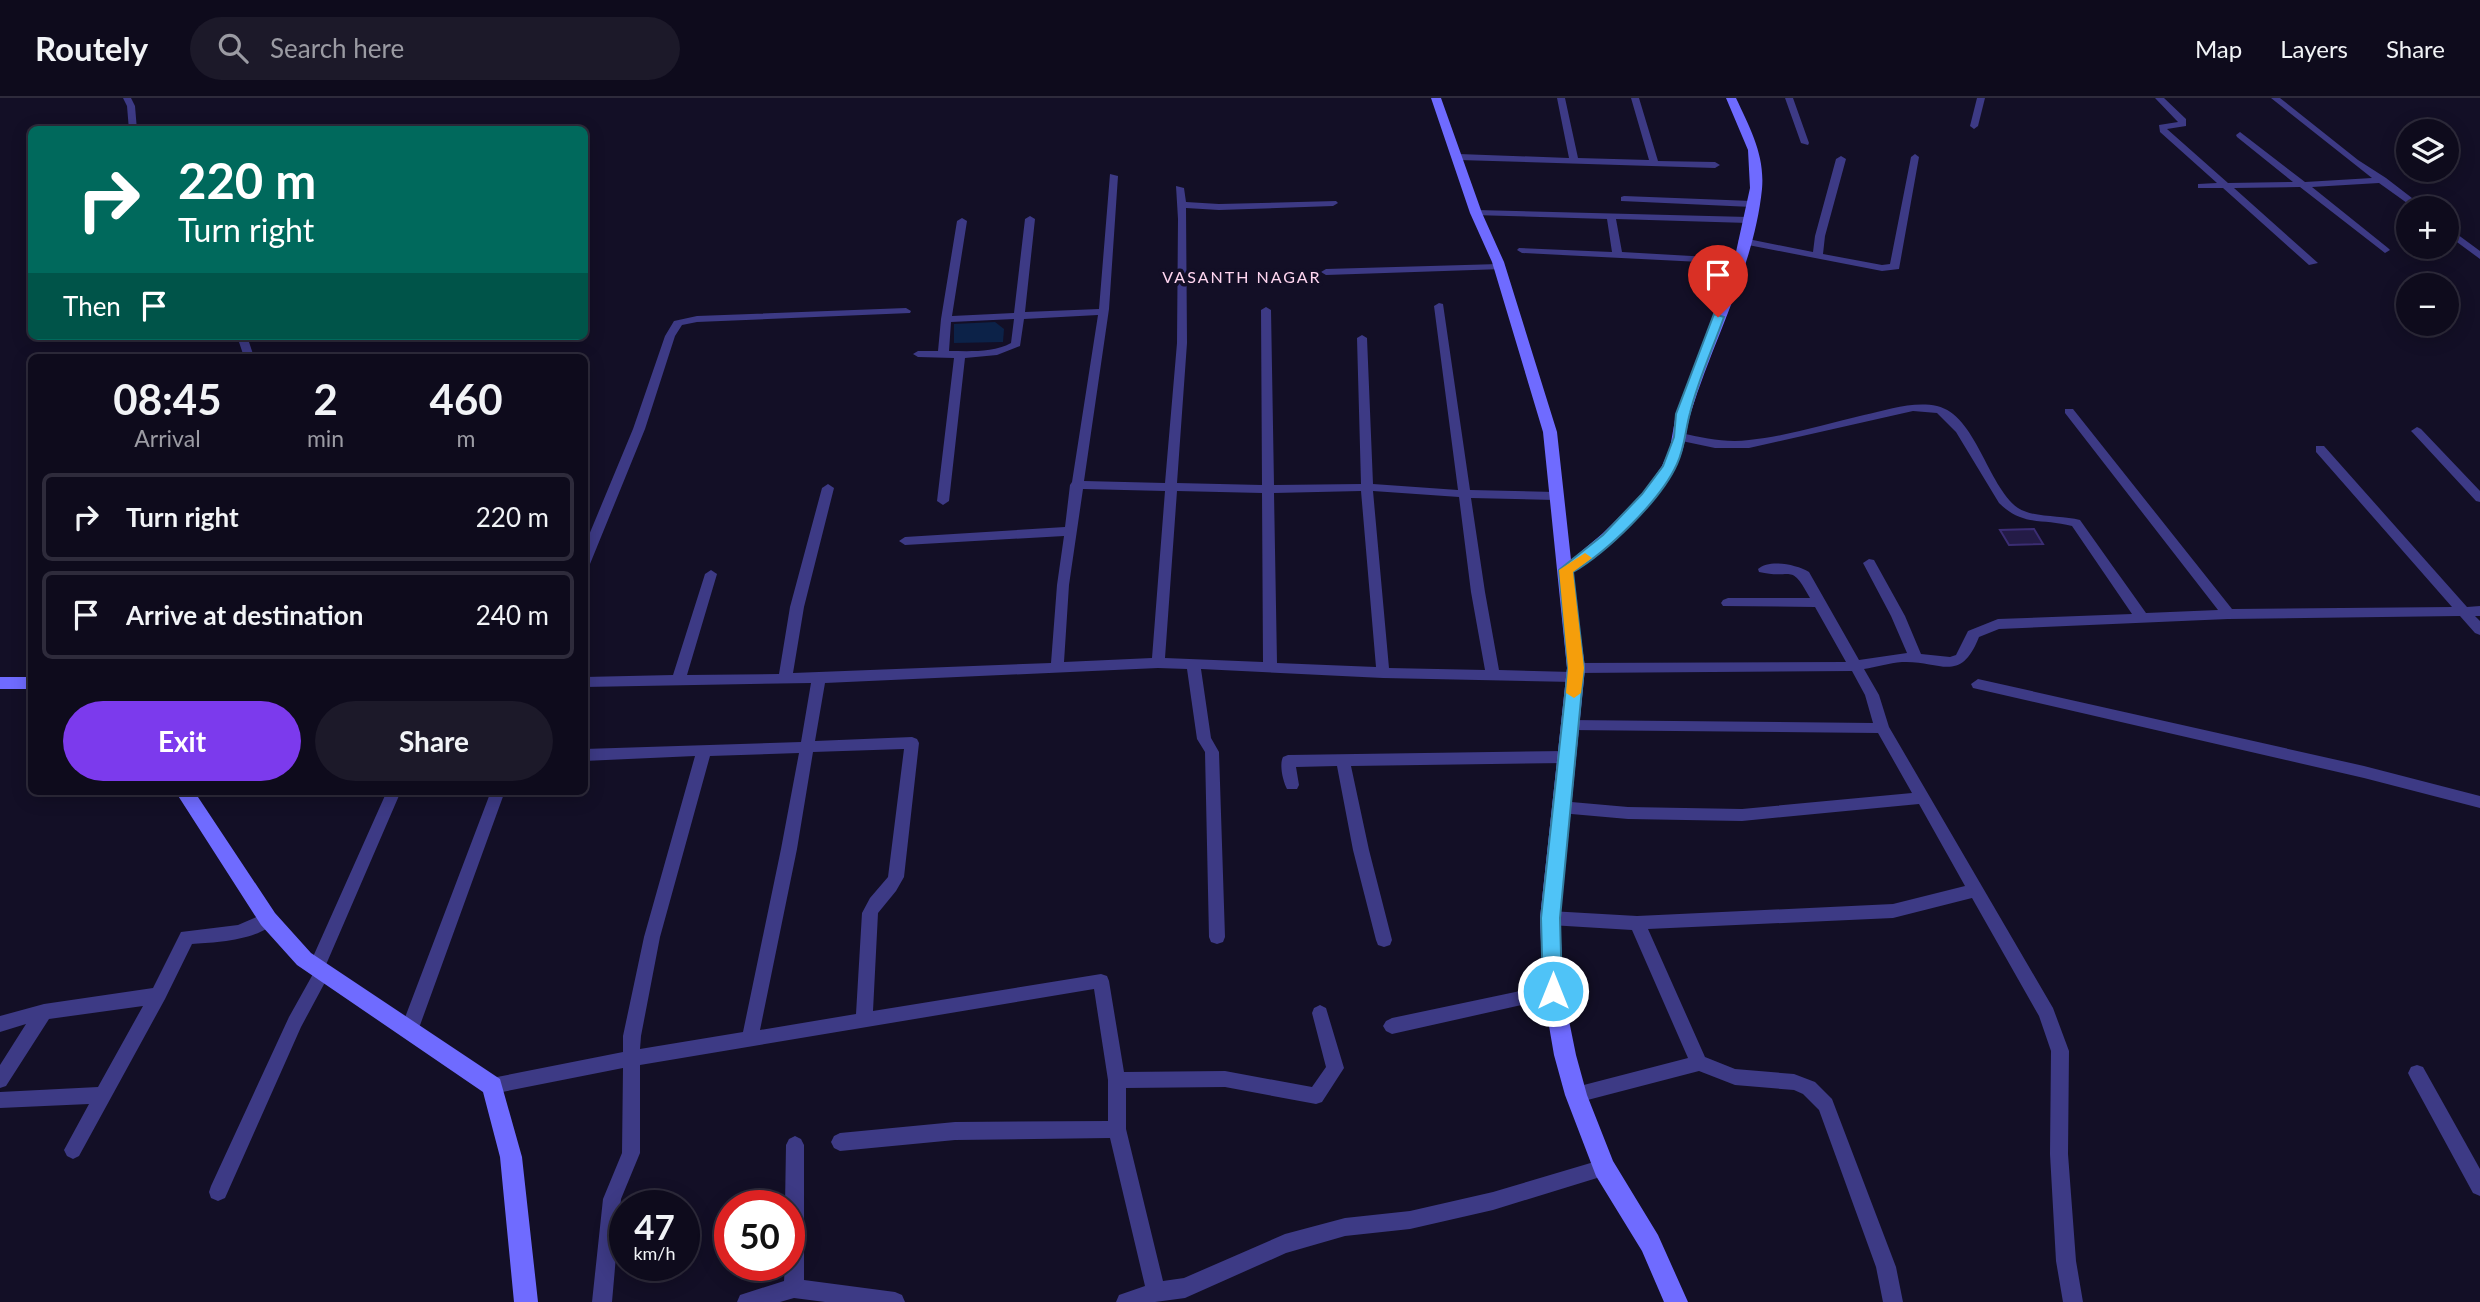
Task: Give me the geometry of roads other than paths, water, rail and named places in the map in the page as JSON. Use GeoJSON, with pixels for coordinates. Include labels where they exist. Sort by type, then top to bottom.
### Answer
{"type":"FeatureCollection","features":[{"type":"Feature","properties":{"kind":"street"},"geometry":{"type":"LineString","coordinates":[[127,98],[131,106],[133,126]]}},
{"type":"Feature","properties":{"kind":"street"},"geometry":{"type":"LineString","coordinates":[[1436,98],[1476,213],[1499,268],[1550,432],[1575,673],[1550,918],[1553,991],[1576,1095],[1604,1168],[1650,1242],[1676,1302]]}},
{"type":"Feature","properties":{"kind":"street"},"geometry":{"type":"LineString","coordinates":[[1560,98],[1574,159]]}},
{"type":"Feature","properties":{"kind":"street"},"geometry":{"type":"LineString","coordinates":[[1635,98],[1654,161]]}},
{"type":"Feature","properties":{"kind":"street"},"geometry":{"type":"LineString","coordinates":[[1566,570],[1587,557],[1647,498],[1669,466],[1681,437],[1683,414],[1740,261],[1757,180],[1754,150],[1731,98]]}},
{"type":"Feature","properties":{"kind":"street"},"geometry":{"type":"LineString","coordinates":[[1789,98],[1805,143]]}},
{"type":"Feature","properties":{"kind":"street"},"geometry":{"type":"LineString","coordinates":[[1974,126],[1981,98]]}},
{"type":"Feature","properties":{"kind":"street"},"geometry":{"type":"LineString","coordinates":[[2159,98],[2182,119],[2183,124],[2167,125],[2162,127],[2163,130],[2313,263]]}},
{"type":"Feature","properties":{"kind":"street"},"geometry":{"type":"LineString","coordinates":[[2275,98],[2404,196]]}},
{"type":"Feature","properties":{"kind":"street"},"geometry":{"type":"LineString","coordinates":[[2240,135],[2385,250]]}},
{"type":"Feature","properties":{"kind":"street"},"geometry":{"type":"LineString","coordinates":[[1743,241],[1882,268],[1895,267],[1915,157]]}},
{"type":"Feature","properties":{"kind":"street"},"geometry":{"type":"LineString","coordinates":[[1459,158],[1654,161],[1715,165]]}},
{"type":"Feature","properties":{"kind":"street"},"geometry":{"type":"LineString","coordinates":[[1818,256],[1820,236],[1841,159]]}},
{"type":"Feature","properties":{"kind":"street"},"geometry":{"type":"LineString","coordinates":[[1057,669],[1063,585],[1103,312],[1113,176]]}},
{"type":"Feature","properties":{"kind":"street"},"geometry":{"type":"LineString","coordinates":[[2200,186],[2383,180]]}},
{"type":"Feature","properties":{"kind":"street"},"geometry":{"type":"LineString","coordinates":[[1158,663],[1182,344],[1179,188]]}},
{"type":"Feature","properties":{"kind":"street"},"geometry":{"type":"LineString","coordinates":[[1624,199],[1752,204]]}},
{"type":"Feature","properties":{"kind":"street"},"geometry":{"type":"LineString","coordinates":[[1181,205],[1219,207],[1334,203]]}},
{"type":"Feature","properties":{"kind":"street"},"geometry":{"type":"LineString","coordinates":[[1476,213],[1748,220]]}},
{"type":"Feature","properties":{"kind":"street"},"geometry":{"type":"LineString","coordinates":[[1611,216],[1618,255]]}},
{"type":"Feature","properties":{"kind":"street"},"geometry":{"type":"LineString","coordinates":[[918,354],[993,352],[1012,348],[1016,344],[1030,219]]}},
{"type":"Feature","properties":{"kind":"street"},"geometry":{"type":"LineString","coordinates":[[943,353],[962,221]]}},
{"type":"Feature","properties":{"kind":"street"},"geometry":{"type":"LineString","coordinates":[[2459,239],[2480,256]]}},
{"type":"Feature","properties":{"kind":"street"},"geometry":{"type":"LineString","coordinates":[[1522,250],[1740,261]]}},
{"type":"Feature","properties":{"kind":"street"},"geometry":{"type":"LineString","coordinates":[[1326,272],[1499,268]]}},
{"type":"Feature","properties":{"kind":"street"},"geometry":{"type":"LineString","coordinates":[[1439,306],[1467,494],[1478,592],[1493,675]]}},
{"type":"Feature","properties":{"kind":"street"},"geometry":{"type":"LineString","coordinates":[[1266,310],[1270,667]]}},
{"type":"Feature","properties":{"kind":"street"},"geometry":{"type":"LineString","coordinates":[[588,554],[639,429],[670,336],[678,323],[697,319],[906,312]]}},
{"type":"Feature","properties":{"kind":"street"},"geometry":{"type":"LineString","coordinates":[[946,319],[1103,312]]}},
{"type":"Feature","properties":{"kind":"street"},"geometry":{"type":"LineString","coordinates":[[1362,338],[1367,488],[1383,673]]}},
{"type":"Feature","properties":{"kind":"street"},"geometry":{"type":"LineString","coordinates":[[943,501],[960,353]]}},
{"type":"Feature","properties":{"kind":"street"},"geometry":{"type":"LineString","coordinates":[[1681,437],[1715,444],[1749,443],[1913,408],[1938,410],[1952,419],[2010,508],[2024,515],[2057,517],[2076,523],[2143,619]]}},
{"type":"Feature","properties":{"kind":"street"},"geometry":{"type":"LineString","coordinates":[[2069,411],[2228,614]]}},
{"type":"Feature","properties":{"kind":"street"},"geometry":{"type":"LineString","coordinates":[[2417,432],[2480,498]]}},
{"type":"Feature","properties":{"kind":"street"},"geometry":{"type":"LineString","coordinates":[[2320,449],[2480,630]]}},
{"type":"Feature","properties":{"kind":"street"},"geometry":{"type":"LineString","coordinates":[[1076,485],[1367,488],[1555,496]]}},
{"type":"Feature","properties":{"kind":"street"},"geometry":{"type":"LineString","coordinates":[[785,678],[797,607],[828,488]]}},
{"type":"Feature","properties":{"kind":"street"},"geometry":{"type":"LineString","coordinates":[[905,541],[1071,531]]}},
{"type":"Feature","properties":{"kind":"street"},"geometry":{"type":"LineString","coordinates":[[1869,563],[1898,615],[1916,658]]}},
{"type":"Feature","properties":{"kind":"street"},"geometry":{"type":"LineString","coordinates":[[1764,569],[1800,571],[1820,602],[1872,695],[1882,728],[2047,1013],[2060,1051],[2059,1154],[2066,1261],[2073,1302]]}},
{"type":"Feature","properties":{"kind":"street"},"geometry":{"type":"LineString","coordinates":[[679,679],[711,574]]}},
{"type":"Feature","properties":{"kind":"street"},"geometry":{"type":"LineString","coordinates":[[1728,603],[1820,602]]}},
{"type":"Feature","properties":{"kind":"street"},"geometry":{"type":"LineString","coordinates":[[588,682],[819,678],[1158,663],[1493,675],[1846,667],[1888,657],[1941,662],[1958,660],[1966,652],[1973,634],[1998,624],[2228,614],[2480,611]]}},
{"type":"Feature","properties":{"kind":"street"},"geometry":{"type":"LineString","coordinates":[[1193,664],[1204,739],[1212,752],[1217,937]]}},
{"type":"Feature","properties":{"kind":"street"},"geometry":{"type":"LineString","coordinates":[[750,1039],[808,747],[819,678]]}},
{"type":"Feature","properties":{"kind":"street"},"geometry":{"type":"LineString","coordinates":[[0,683],[28,683]]}},
{"type":"Feature","properties":{"kind":"street"},"geometry":{"type":"LineString","coordinates":[[1978,684],[2339,766],[2480,802]]}},
{"type":"Feature","properties":{"kind":"street"},"geometry":{"type":"LineString","coordinates":[[1569,725],[1882,728]]}},
{"type":"Feature","properties":{"kind":"street"},"geometry":{"type":"LineString","coordinates":[[588,755],[912,743],[896,877],[893,885],[877,899],[870,913],[864,1020]]}},
{"type":"Feature","properties":{"kind":"street"},"geometry":{"type":"LineString","coordinates":[[602,1302],[612,1199],[631,1153],[632,1036],[652,937],[704,751]]}},
{"type":"Feature","properties":{"kind":"street"},"geometry":{"type":"LineString","coordinates":[[1292,785],[1288,761],[1566,757]]}},
{"type":"Feature","properties":{"kind":"street"},"geometry":{"type":"LineString","coordinates":[[1343,760],[1361,850],[1384,940]]}},
{"type":"Feature","properties":{"kind":"street"},"geometry":{"type":"LineString","coordinates":[[187,795],[268,919],[304,959],[410,1028],[492,1086],[511,1157],[526,1302]]}},
{"type":"Feature","properties":{"kind":"street"},"geometry":{"type":"LineString","coordinates":[[218,1192],[319,971],[392,795]]}},
{"type":"Feature","properties":{"kind":"street"},"geometry":{"type":"LineString","coordinates":[[410,1028],[497,795]]}},
{"type":"Feature","properties":{"kind":"street"},"geometry":{"type":"LineString","coordinates":[[1560,807],[1628,813],[1742,815],[1924,798]]}},
{"type":"Feature","properties":{"kind":"street"},"geometry":{"type":"LineString","coordinates":[[1550,918],[1637,923],[1893,911],[1977,890]]}},
{"type":"Feature","properties":{"kind":"street"},"geometry":{"type":"LineString","coordinates":[[72,1150],[100,1095],[159,994],[187,937],[230,936],[247,931],[268,919]]}},
{"type":"Feature","properties":{"kind":"street"},"geometry":{"type":"LineString","coordinates":[[1637,923],[1699,1063]]}},
{"type":"Feature","properties":{"kind":"street"},"geometry":{"type":"LineString","coordinates":[[492,1086],[631,1059],[1101,981],[1117,1080],[1117,1129],[1156,1292]]}},
{"type":"Feature","properties":{"kind":"street"},"geometry":{"type":"LineString","coordinates":[[1392,1026],[1553,991]]}},
{"type":"Feature","properties":{"kind":"street"},"geometry":{"type":"LineString","coordinates":[[0,1024],[44,1012],[143,999],[159,994]]}},
{"type":"Feature","properties":{"kind":"street"},"geometry":{"type":"LineString","coordinates":[[0,1080],[44,1012]]}},
{"type":"Feature","properties":{"kind":"street"},"geometry":{"type":"LineString","coordinates":[[1117,1080],[1225,1079],[1316,1096],[1335,1068],[1320,1013]]}},
{"type":"Feature","properties":{"kind":"street"},"geometry":{"type":"LineString","coordinates":[[1576,1095],[1699,1063],[1735,1077],[1794,1082],[1809,1088],[1826,1105],[1886,1266],[1894,1302]]}},
{"type":"Feature","properties":{"kind":"street"},"geometry":{"type":"LineString","coordinates":[[2417,1073],[2480,1187]]}},
{"type":"Feature","properties":{"kind":"street"},"geometry":{"type":"LineString","coordinates":[[0,1100],[100,1095]]}},
{"type":"Feature","properties":{"kind":"street"},"geometry":{"type":"LineString","coordinates":[[840,1142],[955,1131],[1117,1129]]}},
{"type":"Feature","properties":{"kind":"street"},"geometry":{"type":"LineString","coordinates":[[794,1288],[795,1145]]}},
{"type":"Feature","properties":{"kind":"street"},"geometry":{"type":"LineString","coordinates":[[1126,1302],[1156,1292],[1187,1295],[1285,1244],[1333,1230],[1410,1220],[1493,1200],[1604,1168]]}},
{"type":"Feature","properties":{"kind":"street"},"geometry":{"type":"LineString","coordinates":[[747,1302],[794,1288],[895,1302]]}},
{"type":"Feature","properties":{"kind":"water"},"geometry":{"type":"Polygon","coordinates":[[[995,322],[1004,329],[1003,342],[954,343],[954,324],[995,322]]]}},
{"type":"Feature","properties":{"kind":"district","name":"VASANTH NAGAR"},"geometry":{"type":"Point","coordinates":[1242,276]}}]}
